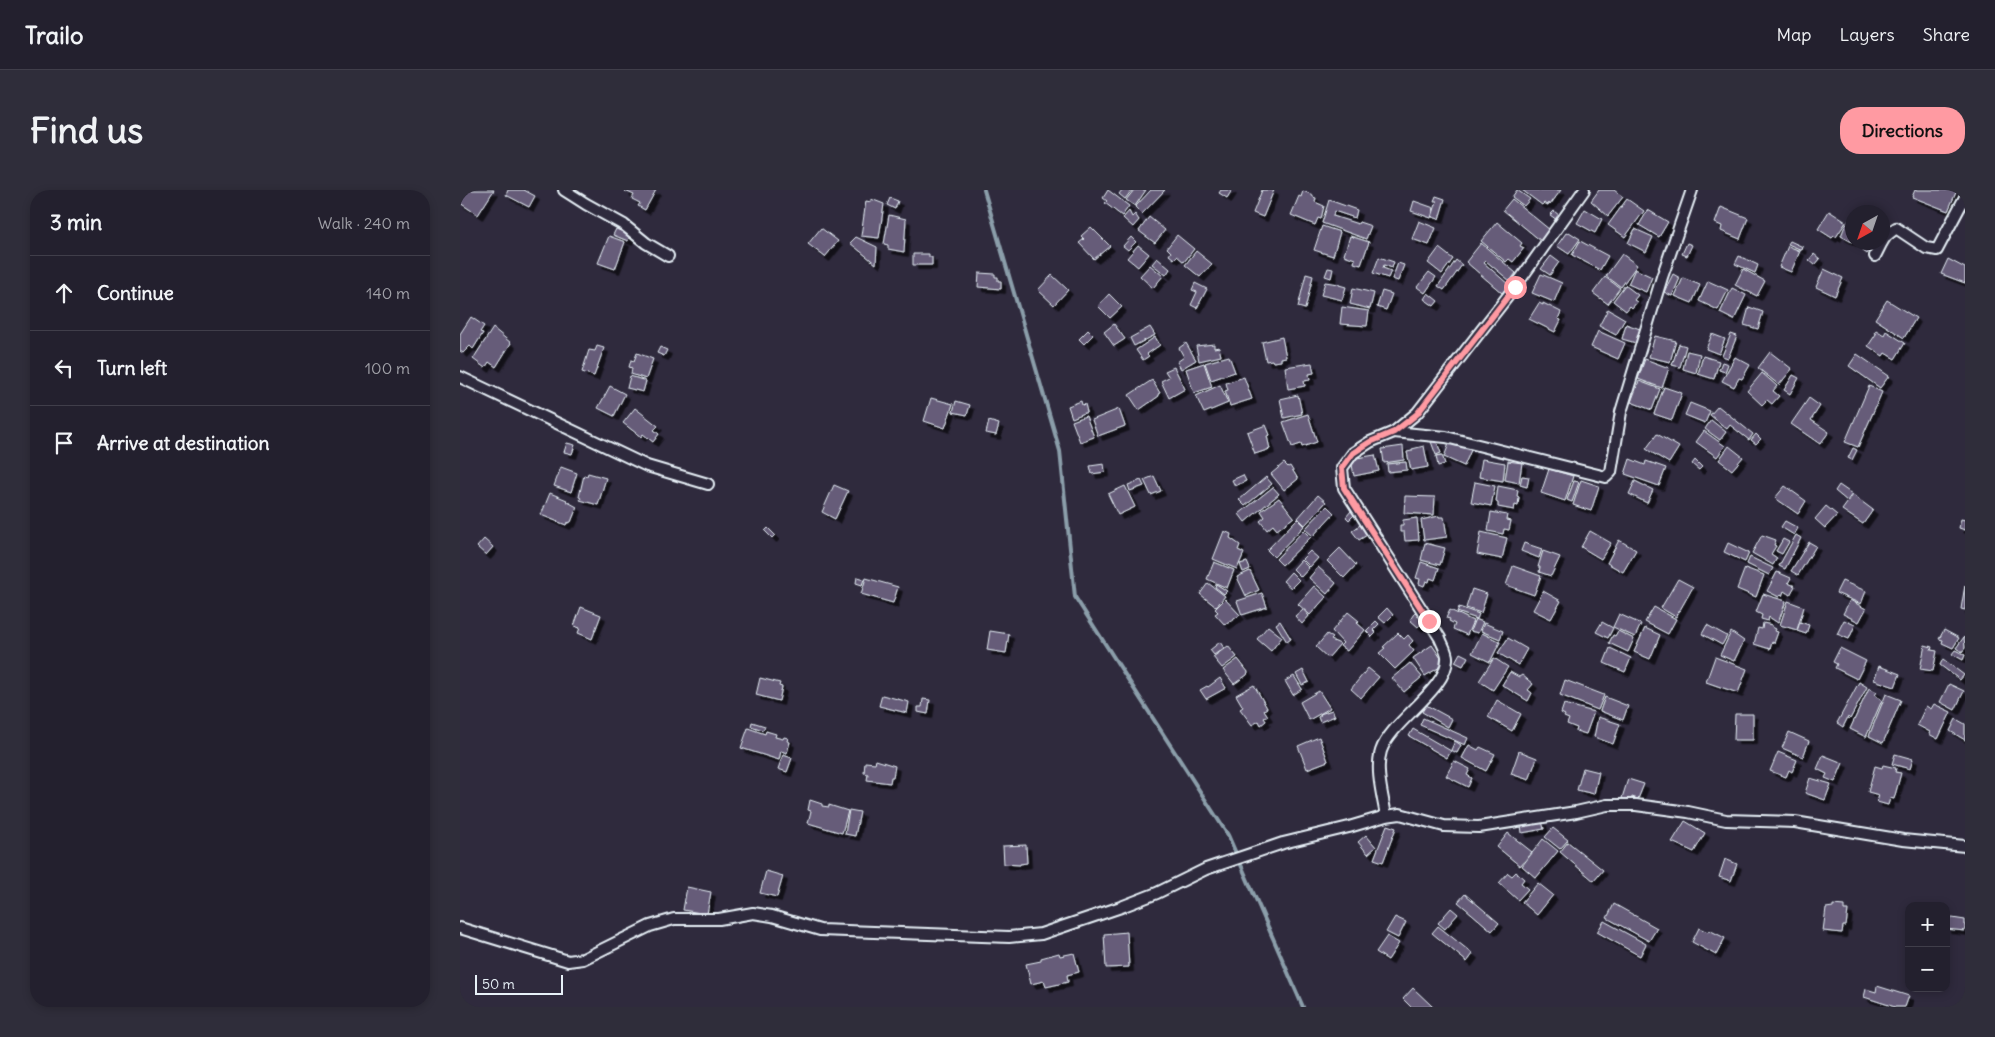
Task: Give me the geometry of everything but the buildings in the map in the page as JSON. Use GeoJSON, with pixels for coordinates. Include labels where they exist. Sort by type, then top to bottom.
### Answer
{"type":"FeatureCollection","features":[{"type":"Feature","properties":{"kind":"street"},"geometry":{"type":"LineString","coordinates":[[564,190],[624,225],[646,243],[668,256]]}},
{"type":"Feature","properties":{"kind":"street"},"geometry":{"type":"LineString","coordinates":[[1386,816],[1380,779],[1380,752],[1387,738],[1442,678],[1448,659],[1440,638],[1344,488],[1342,468],[1353,453],[1370,442],[1394,432],[1417,414],[1515,287],[1584,190]]}},
{"type":"Feature","properties":{"kind":"street"},"geometry":{"type":"LineString","coordinates":[[1394,432],[1446,437],[1606,477],[1611,472],[1621,412],[1659,286],[1692,190]]}},
{"type":"Feature","properties":{"kind":"street"},"geometry":{"type":"LineString","coordinates":[[1890,233],[1896,228],[1926,248],[1937,250],[1965,197]]}},
{"type":"Feature","properties":{"kind":"street"},"geometry":{"type":"LineString","coordinates":[[1875,256],[1878,250]]}},
{"type":"Feature","properties":{"kind":"street"},"geometry":{"type":"LineString","coordinates":[[460,376],[647,466],[708,484]]}},
{"type":"Feature","properties":{"kind":"street"},"geometry":{"type":"LineString","coordinates":[[460,928],[568,961],[583,960],[650,926],[674,919],[719,919],[753,913],[772,916],[820,930],[1009,937],[1028,936],[1121,907],[1157,893],[1206,870],[1283,843],[1400,814],[1444,826],[1480,827],[1576,812],[1607,805],[1636,805],[1688,812],[1726,820],[1794,822],[1903,840],[1965,846]]}},
{"type":"Feature","properties":{"kind":"waterway"},"geometry":{"type":"LineString","coordinates":[[984,190],[1060,451],[1075,597],[1228,835],[1303,1007]]}},
{"type":"Feature","properties":{"kind":"route"},"geometry":{"type":"LineString","coordinates":[[1429,621],[1344,488],[1342,468],[1353,453],[1370,442],[1394,432],[1417,414],[1515,287]]}}]}
